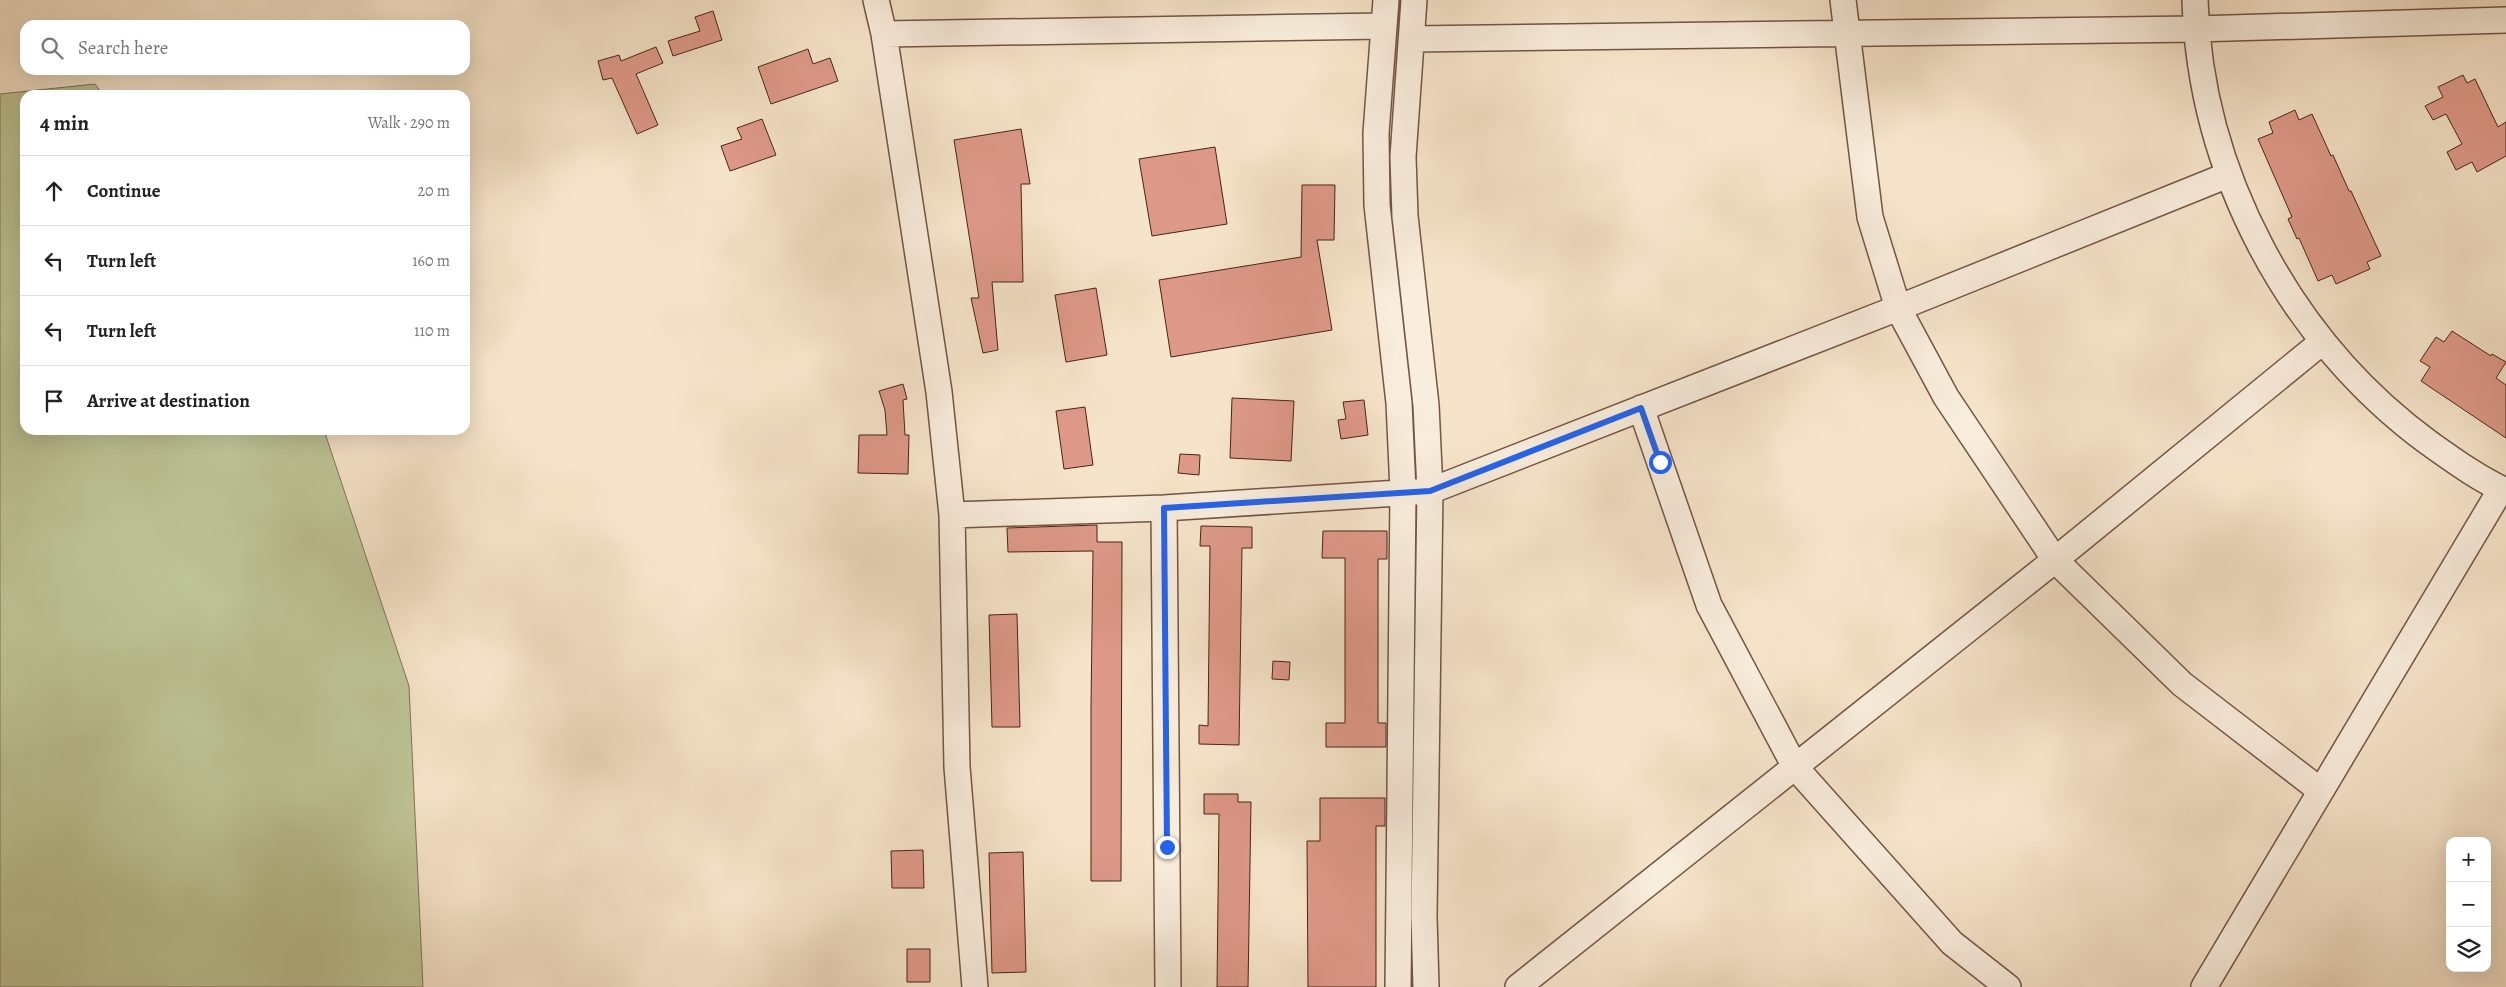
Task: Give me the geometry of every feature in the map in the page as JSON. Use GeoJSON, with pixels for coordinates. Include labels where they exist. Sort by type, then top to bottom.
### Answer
{"type":"FeatureCollection","features":[{"type":"Feature","properties":{"kind":"street"},"geometry":{"type":"LineString","coordinates":[[876,0],[884,34],[940,392],[952,515],[957,767],[975,987]]}},
{"type":"Feature","properties":{"kind":"street"},"geometry":{"type":"LineString","coordinates":[[1386,0],[1376,133],[1377,205],[1399,403],[1403,491],[1398,987]]}},
{"type":"Feature","properties":{"kind":"street"},"geometry":{"type":"LineString","coordinates":[[1414,0],[1403,157],[1405,216],[1426,405],[1430,491],[1424,916],[1426,987]]}},
{"type":"Feature","properties":{"kind":"street"},"geometry":{"type":"LineString","coordinates":[[1843,0],[1870,217],[1898,308],[1946,397],[2055,560],[2182,684],[2321,790]]}},
{"type":"Feature","properties":{"kind":"street"},"geometry":{"type":"LineString","coordinates":[[2195,0],[2196,29],[2207,103],[2228,175],[2268,262],[2322,342],[2361,385],[2404,424],[2451,459],[2504,490],[2321,790],[2204,987]]}},
{"type":"Feature","properties":{"kind":"street"},"geometry":{"type":"LineString","coordinates":[[1412,39],[2196,29],[2506,20]]}},
{"type":"Feature","properties":{"kind":"street"},"geometry":{"type":"LineString","coordinates":[[884,34],[1384,26]]}},
{"type":"Feature","properties":{"kind":"street"},"geometry":{"type":"LineString","coordinates":[[952,515],[1164,508],[1403,491],[1430,491],[1898,308],[2228,175]]}},
{"type":"Feature","properties":{"kind":"street"},"geometry":{"type":"LineString","coordinates":[[1518,987],[2055,560],[2322,342]]}},
{"type":"Feature","properties":{"kind":"street"},"geometry":{"type":"LineString","coordinates":[[1641,408],[1709,605],[1795,767],[1952,943],[2008,987]]}},
{"type":"Feature","properties":{"kind":"street"},"geometry":{"type":"LineString","coordinates":[[1164,508],[1168,987]]}},
{"type":"Feature","properties":{"kind":"green space"},"geometry":{"type":"Polygon","coordinates":[[[95,84],[99,90],[38,90],[95,84]]]}},
{"type":"Feature","properties":{"kind":"green space"},"geometry":{"type":"Polygon","coordinates":[[[20,92],[20,435],[326,435],[409,686],[423,987],[0,987],[0,94],[20,92]]]}},
{"type":"Feature","properties":{"kind":"building"},"geometry":{"type":"Polygon","coordinates":[[[713,11],[722,40],[673,56],[668,41],[700,31],[695,17],[713,11]]]}},
{"type":"Feature","properties":{"kind":"building"},"geometry":{"type":"Polygon","coordinates":[[[656,47],[663,63],[636,74],[658,125],[637,134],[612,78],[603,80],[598,61],[619,55],[621,61],[656,47]]]}},
{"type":"Feature","properties":{"kind":"building"},"geometry":{"type":"Polygon","coordinates":[[[808,49],[813,64],[830,58],[838,81],[771,104],[758,67],[808,49]]]}},
{"type":"Feature","properties":{"kind":"building"},"geometry":{"type":"Polygon","coordinates":[[[2463,75],[2467,83],[2475,79],[2498,127],[2506,122],[2506,156],[2477,172],[2472,162],[2456,170],[2447,152],[2462,144],[2446,114],[2433,120],[2425,106],[2443,97],[2438,87],[2463,75]]]}},
{"type":"Feature","properties":{"kind":"building"},"geometry":{"type":"Polygon","coordinates":[[[2295,110],[2299,120],[2312,114],[2381,256],[2367,262],[2370,269],[2336,284],[2332,275],[2318,281],[2299,238],[2297,239],[2288,219],[2292,217],[2258,139],[2273,133],[2269,122],[2295,110]]]}},
{"type":"Feature","properties":{"kind":"building"},"geometry":{"type":"Polygon","coordinates":[[[762,119],[776,155],[730,171],[721,146],[742,139],[737,128],[762,119]]]}},
{"type":"Feature","properties":{"kind":"building"},"geometry":{"type":"Polygon","coordinates":[[[1021,129],[1030,184],[1021,184],[1023,282],[992,282],[998,350],[983,353],[971,298],[979,298],[954,140],[1021,129]]]}},
{"type":"Feature","properties":{"kind":"building"},"geometry":{"type":"Polygon","coordinates":[[[1215,147],[1227,224],[1152,236],[1139,159],[1215,147]]]}},
{"type":"Feature","properties":{"kind":"building"},"geometry":{"type":"Polygon","coordinates":[[[1302,185],[1335,185],[1334,240],[1317,240],[1332,330],[1171,357],[1159,280],[1301,257],[1302,185]]]}},
{"type":"Feature","properties":{"kind":"building"},"geometry":{"type":"Polygon","coordinates":[[[1096,288],[1107,355],[1066,362],[1055,295],[1096,288]]]}},
{"type":"Feature","properties":{"kind":"building"},"geometry":{"type":"Polygon","coordinates":[[[2452,331],[2491,356],[2492,354],[2506,362],[2496,378],[2506,385],[2506,438],[2421,381],[2430,367],[2420,361],[2436,337],[2444,342],[2452,331]]]}},
{"type":"Feature","properties":{"kind":"building"},"geometry":{"type":"Polygon","coordinates":[[[903,384],[907,399],[903,400],[905,435],[909,435],[908,474],[858,473],[859,435],[887,435],[885,410],[879,391],[903,384]]]}},
{"type":"Feature","properties":{"kind":"building"},"geometry":{"type":"Polygon","coordinates":[[[1232,398],[1294,401],[1291,461],[1230,458],[1232,398]]]}},
{"type":"Feature","properties":{"kind":"building"},"geometry":{"type":"Polygon","coordinates":[[[1364,400],[1368,435],[1341,439],[1338,420],[1346,419],[1343,402],[1364,400]]]}},
{"type":"Feature","properties":{"kind":"building"},"geometry":{"type":"Polygon","coordinates":[[[1085,407],[1093,465],[1064,469],[1056,411],[1085,407]]]}},
{"type":"Feature","properties":{"kind":"building"},"geometry":{"type":"Polygon","coordinates":[[[1180,454],[1200,455],[1199,475],[1178,473],[1180,454]]]}},
{"type":"Feature","properties":{"kind":"building"},"geometry":{"type":"Polygon","coordinates":[[[1097,525],[1097,542],[1122,542],[1121,881],[1091,881],[1093,551],[1008,552],[1007,528],[1097,525]]]}},
{"type":"Feature","properties":{"kind":"building"},"geometry":{"type":"Polygon","coordinates":[[[1201,526],[1252,527],[1252,548],[1242,548],[1239,745],[1199,744],[1199,725],[1208,726],[1210,546],[1200,546],[1201,526]]]}},
{"type":"Feature","properties":{"kind":"building"},"geometry":{"type":"Polygon","coordinates":[[[1323,531],[1387,531],[1387,559],[1378,559],[1378,723],[1386,723],[1386,747],[1326,747],[1326,723],[1345,723],[1345,558],[1322,558],[1323,531]]]}},
{"type":"Feature","properties":{"kind":"building"},"geometry":{"type":"Polygon","coordinates":[[[1017,614],[1020,727],[992,727],[989,615],[1017,614]]]}},
{"type":"Feature","properties":{"kind":"building"},"geometry":{"type":"Polygon","coordinates":[[[1273,661],[1290,662],[1289,680],[1272,679],[1273,661]]]}},
{"type":"Feature","properties":{"kind":"building"},"geometry":{"type":"Polygon","coordinates":[[[1204,794],[1238,794],[1238,802],[1251,802],[1248,987],[1217,987],[1219,814],[1204,814],[1204,794]]]}},
{"type":"Feature","properties":{"kind":"building"},"geometry":{"type":"Polygon","coordinates":[[[1320,798],[1385,798],[1385,826],[1376,826],[1376,987],[1308,987],[1307,841],[1320,841],[1320,798]]]}},
{"type":"Feature","properties":{"kind":"building"},"geometry":{"type":"Polygon","coordinates":[[[923,850],[924,888],[892,888],[891,851],[923,850]]]}},
{"type":"Feature","properties":{"kind":"building"},"geometry":{"type":"Polygon","coordinates":[[[1023,852],[1026,972],[992,973],[989,853],[1023,852]]]}},
{"type":"Feature","properties":{"kind":"building"},"geometry":{"type":"Polygon","coordinates":[[[907,949],[930,949],[930,982],[907,982],[907,949]]]}},
{"type":"Feature","properties":{"kind":"route"},"geometry":{"type":"LineString","coordinates":[[1167,847],[1164,508],[1403,491],[1430,491],[1641,408],[1660,462]]}}]}
